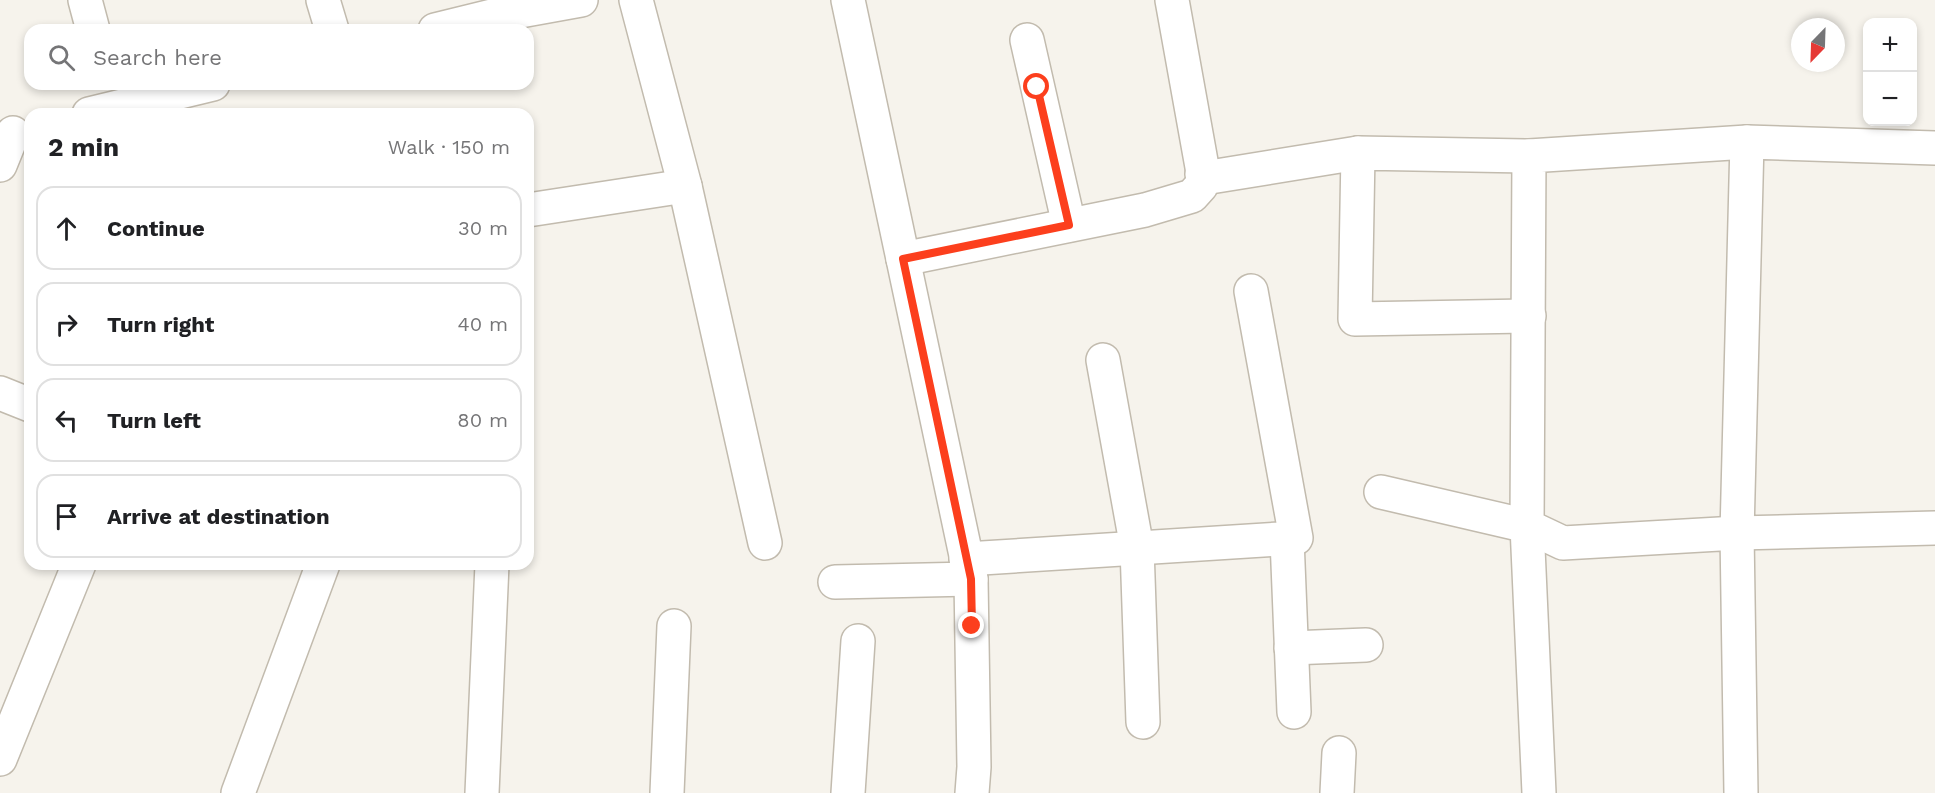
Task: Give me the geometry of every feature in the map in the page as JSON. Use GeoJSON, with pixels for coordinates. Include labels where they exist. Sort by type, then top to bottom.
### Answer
{"type":"FeatureCollection","features":[{"type":"Feature","properties":{"kind":"street"},"geometry":{"type":"LineString","coordinates":[[86,0],[92,24]]}},
{"type":"Feature","properties":{"kind":"street"},"geometry":{"type":"LineString","coordinates":[[323,0],[330,24]]}},
{"type":"Feature","properties":{"kind":"street"},"geometry":{"type":"LineString","coordinates":[[446,24],[471,10],[581,0]]}},
{"type":"Feature","properties":{"kind":"street"},"geometry":{"type":"LineString","coordinates":[[636,0],[685,186],[765,543]]}},
{"type":"Feature","properties":{"kind":"street"},"geometry":{"type":"LineString","coordinates":[[848,0],[969,569],[974,767],[972,793]]}},
{"type":"Feature","properties":{"kind":"street"},"geometry":{"type":"LineString","coordinates":[[903,259],[1145,210],[1192,196],[1200,186],[1203,176],[1172,0]]}},
{"type":"Feature","properties":{"kind":"street"},"geometry":{"type":"LineString","coordinates":[[1027,40],[1069,225]]}},
{"type":"Feature","properties":{"kind":"street"},"geometry":{"type":"LineString","coordinates":[[102,102],[176,90]]}},
{"type":"Feature","properties":{"kind":"street"},"geometry":{"type":"LineString","coordinates":[[0,165],[14,133]]}},
{"type":"Feature","properties":{"kind":"street"},"geometry":{"type":"LineString","coordinates":[[1203,176],[1358,153],[1529,156],[1747,142],[1935,148]]}},
{"type":"Feature","properties":{"kind":"street"},"geometry":{"type":"LineString","coordinates":[[1742,793],[1737,533],[1747,142]]}},
{"type":"Feature","properties":{"kind":"street"},"geometry":{"type":"LineString","coordinates":[[1358,153],[1355,319],[1529,316]]}},
{"type":"Feature","properties":{"kind":"street"},"geometry":{"type":"LineString","coordinates":[[1529,156],[1527,526],[1539,793]]}},
{"type":"Feature","properties":{"kind":"street"},"geometry":{"type":"LineString","coordinates":[[534,209],[685,186]]}},
{"type":"Feature","properties":{"kind":"street"},"geometry":{"type":"LineString","coordinates":[[835,582],[969,569],[1137,548],[1296,538],[1251,291]]}},
{"type":"Feature","properties":{"kind":"street"},"geometry":{"type":"LineString","coordinates":[[1103,360],[1137,548],[1143,722]]}},
{"type":"Feature","properties":{"kind":"street"},"geometry":{"type":"LineString","coordinates":[[0,393],[24,403]]}},
{"type":"Feature","properties":{"kind":"street"},"geometry":{"type":"LineString","coordinates":[[1381,492],[1527,526],[1563,543],[1737,533],[1935,528]]}},
{"type":"Feature","properties":{"kind":"street"},"geometry":{"type":"LineString","coordinates":[[1287,539],[1294,712]]}},
{"type":"Feature","properties":{"kind":"street"},"geometry":{"type":"LineString","coordinates":[[0,759],[77,570]]}},
{"type":"Feature","properties":{"kind":"street"},"geometry":{"type":"LineString","coordinates":[[238,793],[321,570]]}},
{"type":"Feature","properties":{"kind":"street"},"geometry":{"type":"LineString","coordinates":[[482,793],[492,570]]}},
{"type":"Feature","properties":{"kind":"street"},"geometry":{"type":"LineString","coordinates":[[667,793],[674,626]]}},
{"type":"Feature","properties":{"kind":"street"},"geometry":{"type":"LineString","coordinates":[[848,793],[858,641]]}},
{"type":"Feature","properties":{"kind":"street"},"geometry":{"type":"LineString","coordinates":[[1291,648],[1366,645]]}},
{"type":"Feature","properties":{"kind":"street"},"geometry":{"type":"LineString","coordinates":[[1337,793],[1339,753]]}},
{"type":"Feature","properties":{"kind":"route"},"geometry":{"type":"LineString","coordinates":[[972,626],[971,579],[903,259],[1069,225],[1037,87]]}}]}
